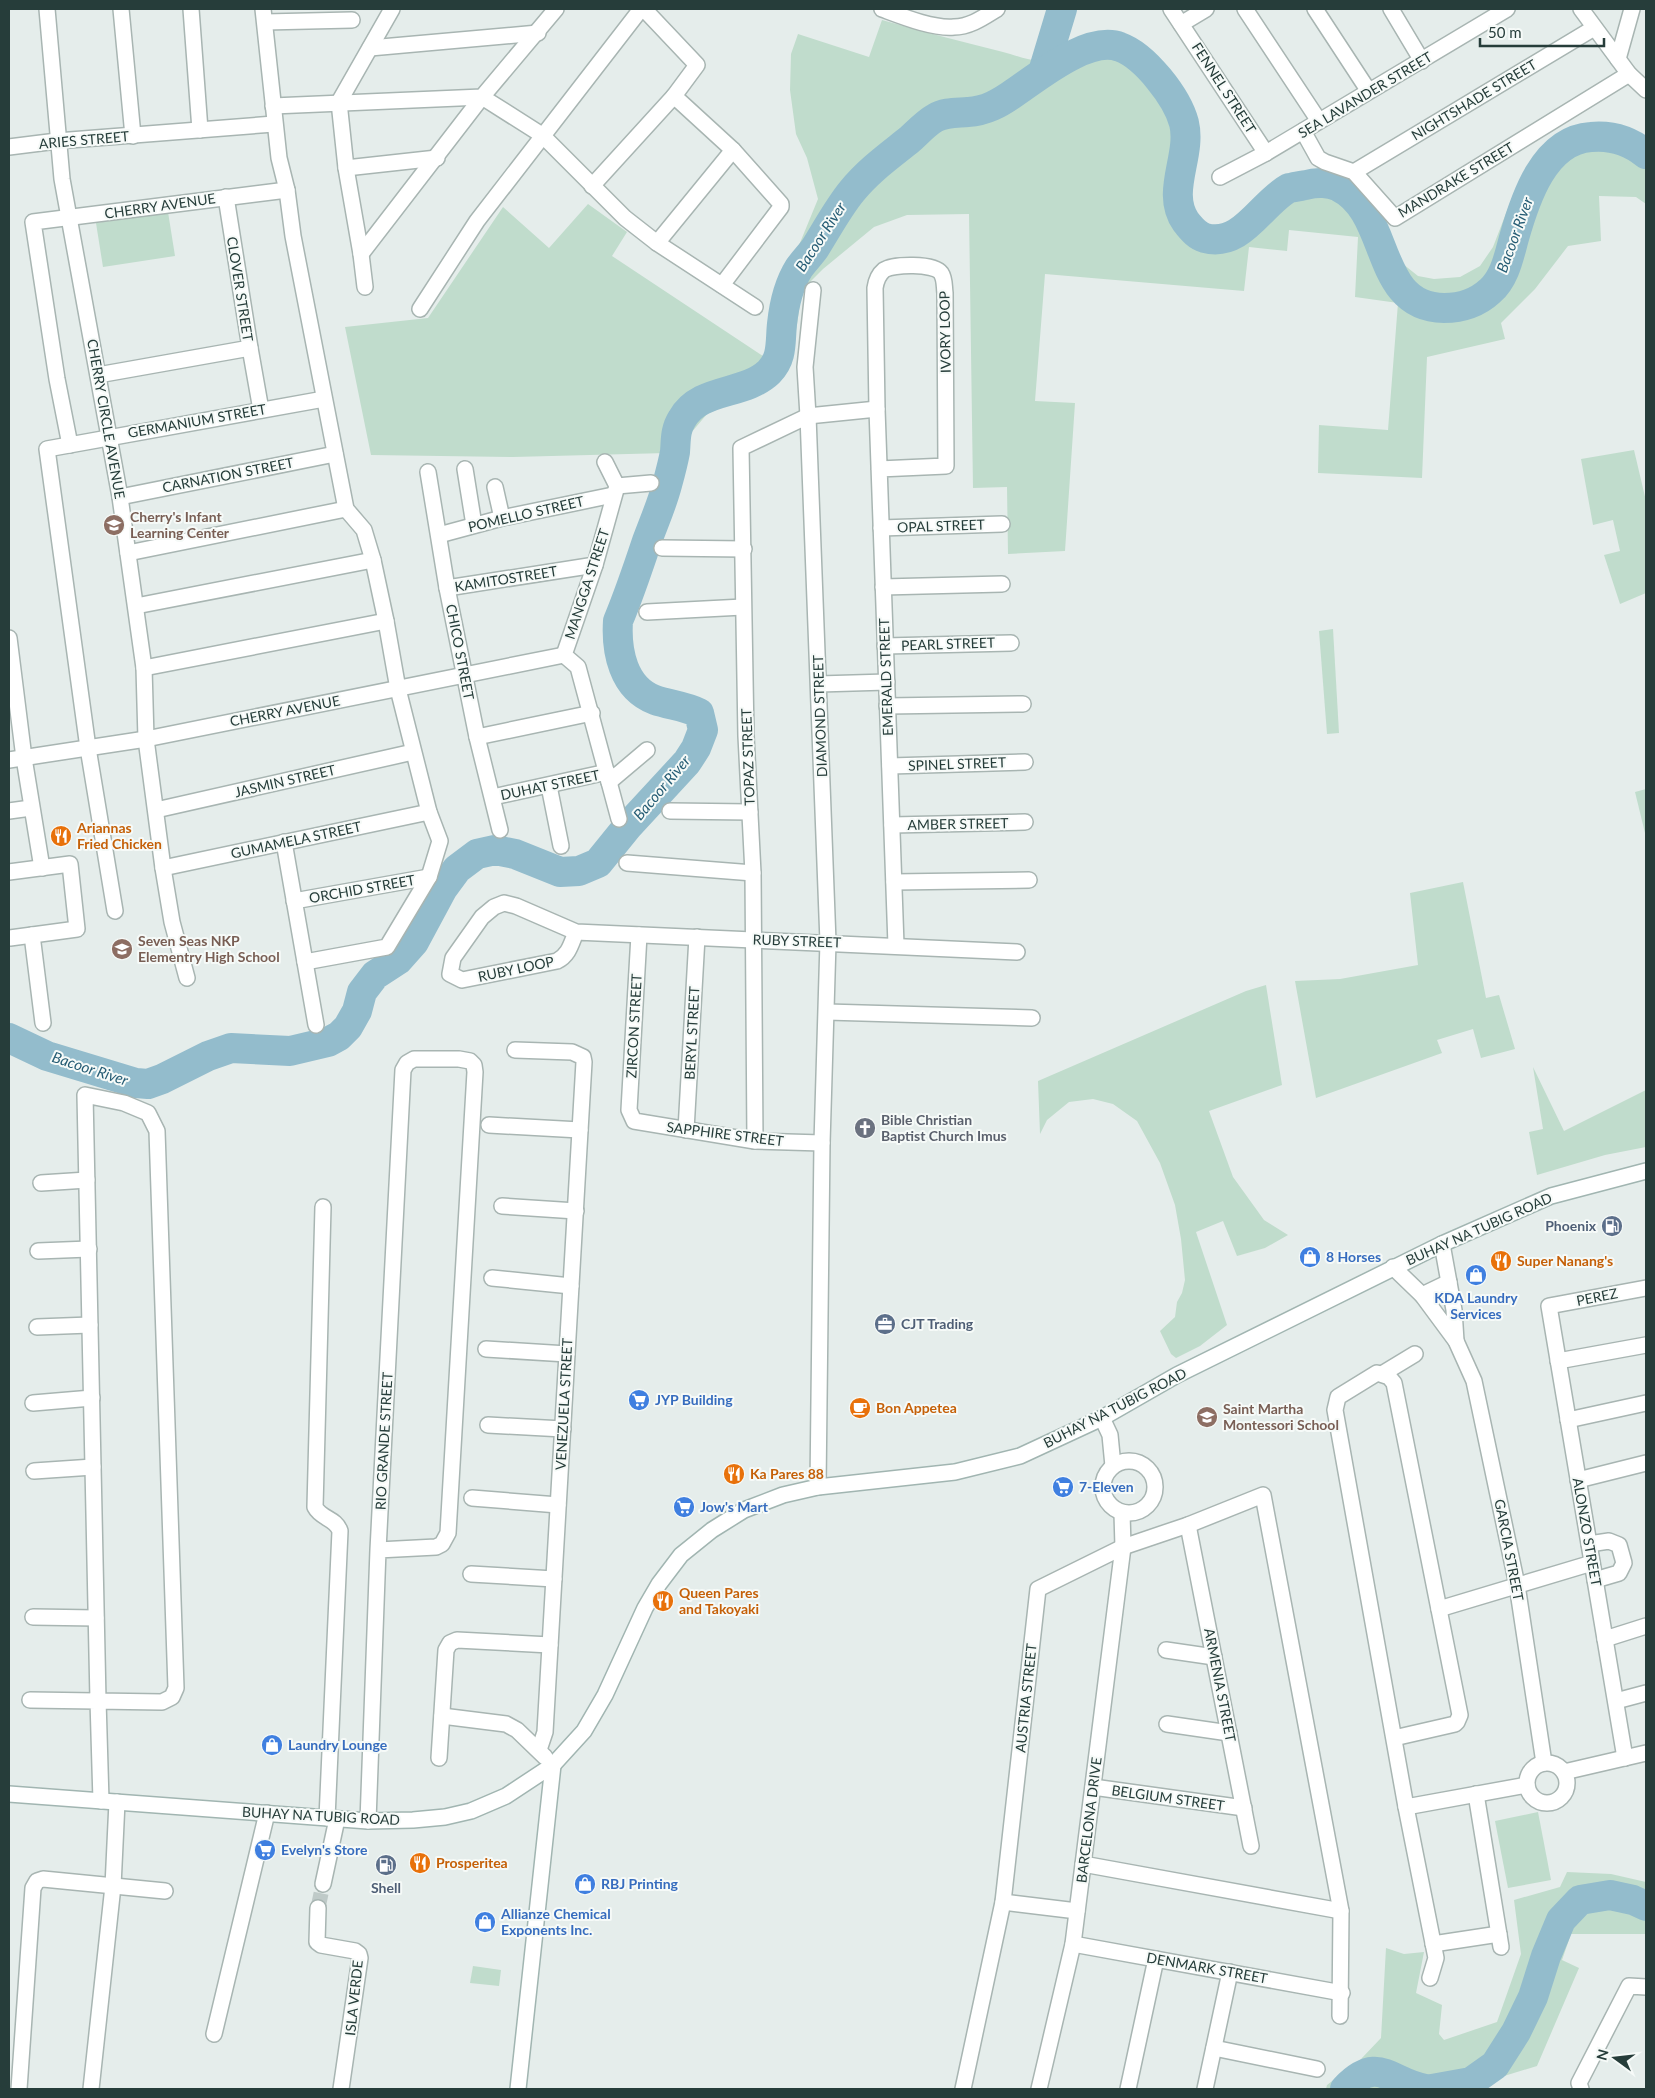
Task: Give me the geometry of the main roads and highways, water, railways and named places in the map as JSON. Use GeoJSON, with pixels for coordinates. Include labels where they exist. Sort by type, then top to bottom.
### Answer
{"type":"FeatureCollection","features":[{"type":"Feature","properties":{"kind":"waterway"},"geometry":{"type":"LineString","coordinates":[[1043,72],[1062,9]]}},
{"type":"Feature","properties":{"kind":"waterway","name":"Bacoor River"},"geometry":{"type":"LineString","coordinates":[[9,1038],[47,1056],[136,1083],[148,1084],[208,1056],[231,1048],[290,1051],[328,1042],[339,1036],[348,1027],[357,1011],[362,992],[375,975],[398,960],[414,942],[443,888],[457,869],[477,854],[495,850],[515,854],[560,872],[579,871],[598,863],[628,826],[687,762],[696,748],[703,730],[699,713],[655,700],[635,687],[624,667],[618,644],[618,621],[665,492],[675,452],[678,427],[690,409],[700,402],[711,396],[759,380],[769,372],[779,355],[783,317],[788,295],[792,281],[799,268],[815,248],[842,204],[858,184],[879,164],[935,118],[947,114],[981,110],[992,106],[1009,97],[1050,68],[1079,52],[1108,45],[1120,47],[1140,59],[1159,79],[1175,101],[1184,123],[1186,135],[1185,148],[1178,186],[1178,199],[1180,210],[1192,229],[1205,238],[1218,239],[1230,237],[1240,231],[1289,188],[1314,183],[1331,184],[1339,187],[1356,200],[1368,217],[1394,276],[1405,292],[1421,304],[1444,308],[1463,306],[1474,302],[1495,286],[1506,266],[1524,206],[1531,190],[1549,160],[1561,149],[1575,141],[1591,137],[1606,137],[1627,142],[1646,154]]}},
{"type":"Feature","properties":{"kind":"waterway"},"geometry":{"type":"LineString","coordinates":[[1432,2089],[1471,2082],[1495,2065],[1516,2032],[1533,1997],[1546,1956],[1561,1920],[1580,1900],[1610,1895],[1633,1900],[1646,1906]]}},
{"type":"Feature","properties":{"kind":"waterway"},"geometry":{"type":"LineString","coordinates":[[1345,2089],[1366,2073],[1375,2072],[1384,2073],[1413,2086],[1425,2089]]}},
{"type":"Feature","properties":{"kind":"tunnel"},"geometry":{"type":"LineString","coordinates":[[318,1908],[323,1884]]}},
{"type":"Feature","properties":{"kind":"place","name":"Cherry's Infant Learning Center"},"geometry":{"type":"Point","coordinates":[114,525]}},
{"type":"Feature","properties":{"kind":"place","name":"Ariannas Fried Chicken"},"geometry":{"type":"Point","coordinates":[61,836]}},
{"type":"Feature","properties":{"kind":"place","name":"Seven Seas NKP Elementry High School"},"geometry":{"type":"Point","coordinates":[122,949]}},
{"type":"Feature","properties":{"kind":"place","name":"Bible Christian Baptist Church Imus"},"geometry":{"type":"Point","coordinates":[865,1128]}},
{"type":"Feature","properties":{"kind":"place","name":"Phoenix"},"geometry":{"type":"Point","coordinates":[1612,1226]}},
{"type":"Feature","properties":{"kind":"place","name":"8 Horses"},"geometry":{"type":"Point","coordinates":[1310,1257]}},
{"type":"Feature","properties":{"kind":"place","name":"Super Nanang's"},"geometry":{"type":"Point","coordinates":[1501,1261]}},
{"type":"Feature","properties":{"kind":"place","name":"KDA Laundry Services"},"geometry":{"type":"Point","coordinates":[1476,1275]}},
{"type":"Feature","properties":{"kind":"place","name":"CJT Trading"},"geometry":{"type":"Point","coordinates":[885,1324]}},
{"type":"Feature","properties":{"kind":"place","name":"JYP Building"},"geometry":{"type":"Point","coordinates":[639,1400]}},
{"type":"Feature","properties":{"kind":"place","name":"Bon Appetea"},"geometry":{"type":"Point","coordinates":[860,1408]}},
{"type":"Feature","properties":{"kind":"place","name":"Saint Martha Montessori School"},"geometry":{"type":"Point","coordinates":[1207,1417]}},
{"type":"Feature","properties":{"kind":"place","name":"Ka Pares 88"},"geometry":{"type":"Point","coordinates":[734,1474]}},
{"type":"Feature","properties":{"kind":"place","name":"7-Eleven"},"geometry":{"type":"Point","coordinates":[1063,1487]}},
{"type":"Feature","properties":{"kind":"place","name":"Jow's Mart"},"geometry":{"type":"Point","coordinates":[684,1507]}},
{"type":"Feature","properties":{"kind":"place","name":"Queen Pares and Takoyaki"},"geometry":{"type":"Point","coordinates":[663,1601]}},
{"type":"Feature","properties":{"kind":"place","name":"Laundry Lounge"},"geometry":{"type":"Point","coordinates":[272,1745]}},
{"type":"Feature","properties":{"kind":"place","name":"Evelyn's Store"},"geometry":{"type":"Point","coordinates":[265,1850]}},
{"type":"Feature","properties":{"kind":"place","name":"Prosperitea"},"geometry":{"type":"Point","coordinates":[420,1863]}},
{"type":"Feature","properties":{"kind":"place","name":"Shell"},"geometry":{"type":"Point","coordinates":[386,1865]}},
{"type":"Feature","properties":{"kind":"place","name":"RBJ Printing"},"geometry":{"type":"Point","coordinates":[585,1884]}},
{"type":"Feature","properties":{"kind":"place","name":"Allianze Chemical Exponents Inc."},"geometry":{"type":"Point","coordinates":[485,1922]}}]}
